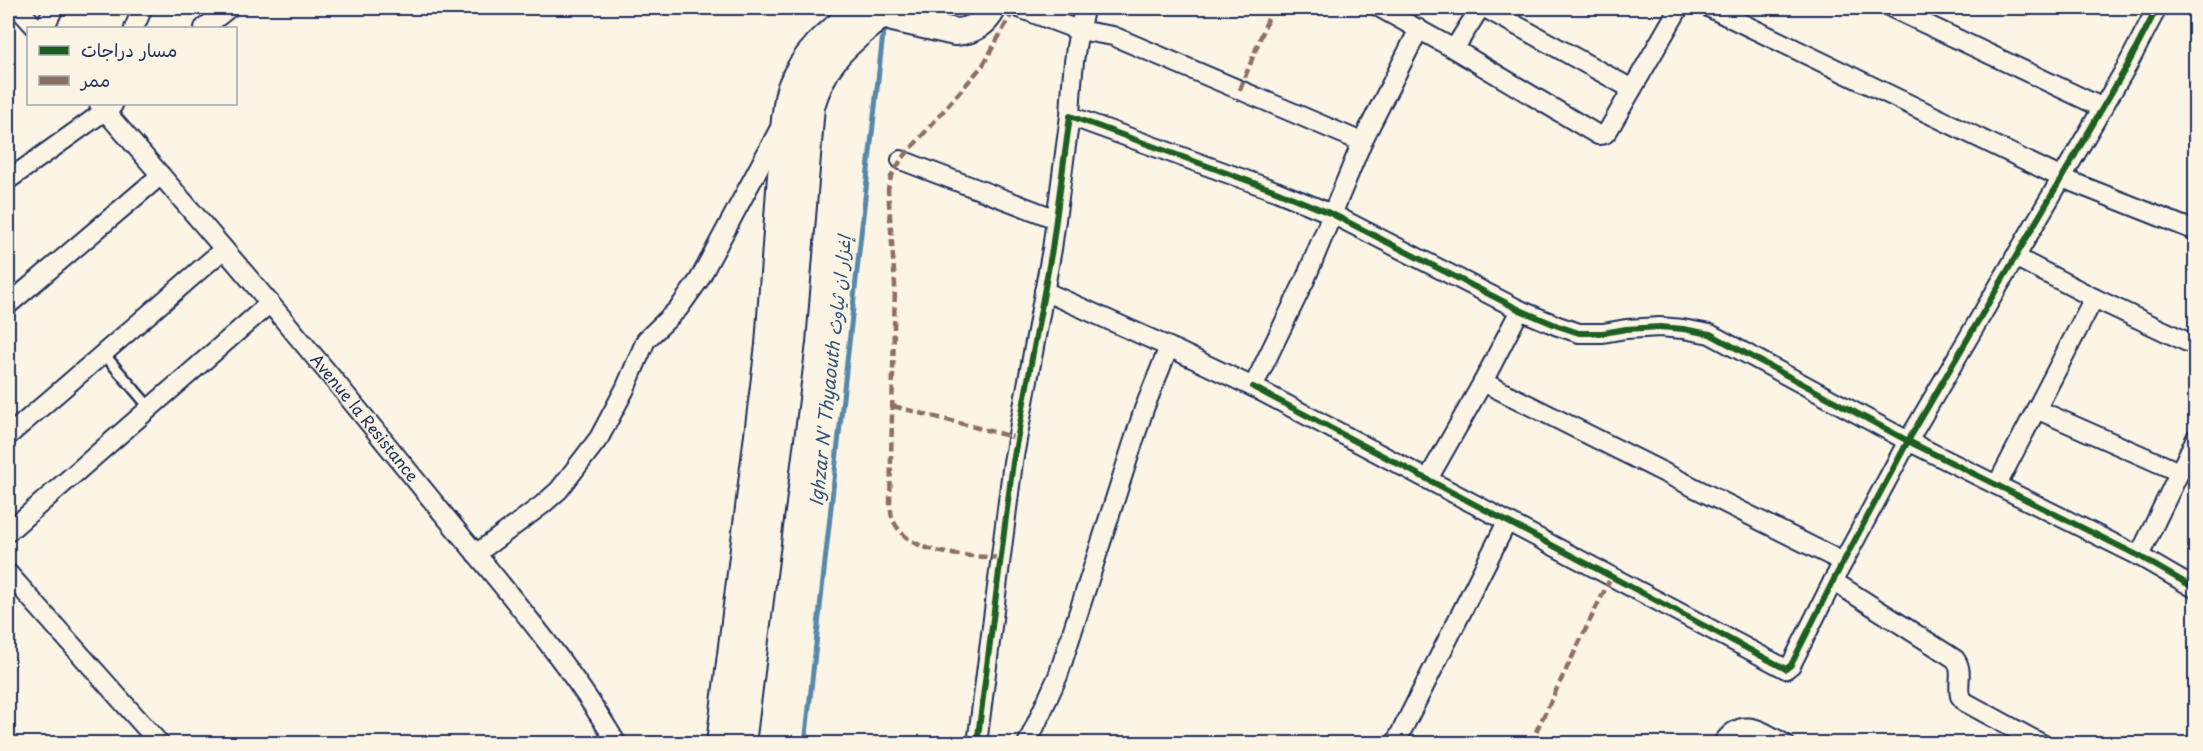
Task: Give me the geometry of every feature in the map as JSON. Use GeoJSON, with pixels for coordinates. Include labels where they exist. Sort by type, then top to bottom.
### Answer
{"type":"FeatureCollection","features":[{"type":"Feature","properties":{"kind":"street"},"geometry":{"type":"LineString","coordinates":[[18,8],[35,27]]}},
{"type":"Feature","properties":{"kind":"street"},"geometry":{"type":"LineString","coordinates":[[44,27],[54,8]]}},
{"type":"Feature","properties":{"kind":"street"},"geometry":{"type":"LineString","coordinates":[[134,27],[144,8]]}},
{"type":"Feature","properties":{"kind":"street"},"geometry":{"type":"LineString","coordinates":[[876,9],[894,18],[964,32],[981,24],[993,8]]}},
{"type":"Feature","properties":{"kind":"street"},"geometry":{"type":"LineString","coordinates":[[1019,8],[1078,30],[1113,36],[1362,142]]}},
{"type":"Feature","properties":{"kind":"street"},"geometry":{"type":"LineString","coordinates":[[977,744],[1013,462],[1056,219],[1071,116],[1073,55],[1085,8]]}},
{"type":"Feature","properties":{"kind":"street"},"geometry":{"type":"LineString","coordinates":[[1380,8],[1454,49],[1598,135],[1605,134],[1609,129],[1679,8]]}},
{"type":"Feature","properties":{"kind":"street"},"geometry":{"type":"LineString","coordinates":[[1454,49],[1480,8]]}},
{"type":"Feature","properties":{"kind":"street"},"geometry":{"type":"LineString","coordinates":[[1485,8],[1632,89]]}},
{"type":"Feature","properties":{"kind":"street"},"geometry":{"type":"LineString","coordinates":[[1710,8],[2062,178],[2196,231]]}},
{"type":"Feature","properties":{"kind":"street"},"geometry":{"type":"LineString","coordinates":[[1892,8],[2103,108]]}},
{"type":"Feature","properties":{"kind":"street"},"geometry":{"type":"LineString","coordinates":[[1044,291],[1253,387],[1786,669],[1791,664],[1908,441],[2103,108],[2157,8]]}},
{"type":"Feature","properties":{"kind":"street"},"geometry":{"type":"LineString","coordinates":[[720,744],[769,345],[785,119],[790,89],[803,61],[824,38],[876,9]]}},
{"type":"Feature","properties":{"kind":"street"},"geometry":{"type":"LineString","coordinates":[[742,744],[792,342],[811,106],[826,69],[876,9]]}},
{"type":"Feature","properties":{"kind":"street"},"geometry":{"type":"LineString","coordinates":[[205,27],[224,10]]}},
{"type":"Feature","properties":{"kind":"street"},"geometry":{"type":"LineString","coordinates":[[1253,387],[1305,280],[1362,142],[1419,29]]}},
{"type":"Feature","properties":{"kind":"street"},"geometry":{"type":"LineString","coordinates":[[8,180],[104,105]]}},
{"type":"Feature","properties":{"kind":"street","name":"Avenue la Resistance"},"geometry":{"type":"LineString","coordinates":[[104,105],[476,554],[593,704],[617,744]]}},
{"type":"Feature","properties":{"kind":"street"},"geometry":{"type":"LineString","coordinates":[[1071,116],[1332,214],[1520,310],[1579,333],[1660,327],[1683,328],[1710,334],[1908,441],[2139,556],[2196,589]]}},
{"type":"Feature","properties":{"kind":"street"},"geometry":{"type":"LineString","coordinates":[[476,554],[559,490],[599,438],[625,389],[646,340],[679,308],[699,280],[785,119]]}},
{"type":"Feature","properties":{"kind":"street"},"geometry":{"type":"LineString","coordinates":[[901,160],[1056,219]]}},
{"type":"Feature","properties":{"kind":"street"},"geometry":{"type":"LineString","coordinates":[[8,305],[161,175]]}},
{"type":"Feature","properties":{"kind":"street"},"geometry":{"type":"LineString","coordinates":[[8,435],[224,249]]}},
{"type":"Feature","properties":{"kind":"street"},"geometry":{"type":"LineString","coordinates":[[2015,257],[2094,298],[2196,346]]}},
{"type":"Feature","properties":{"kind":"street"},"geometry":{"type":"LineString","coordinates":[[1997,486],[2094,298]]}},
{"type":"Feature","properties":{"kind":"street"},"geometry":{"type":"LineString","coordinates":[[8,532],[270,303]]}},
{"type":"Feature","properties":{"kind":"street"},"geometry":{"type":"LineString","coordinates":[[1428,479],[1483,382],[1520,310]]}},
{"type":"Feature","properties":{"kind":"street"},"geometry":{"type":"LineString","coordinates":[[1027,744],[1058,676],[1144,409],[1169,347]]}},
{"type":"Feature","properties":{"kind":"street"},"geometry":{"type":"LineString","coordinates":[[1483,382],[1843,562]]}},
{"type":"Feature","properties":{"kind":"street"},"geometry":{"type":"LineString","coordinates":[[2036,409],[2179,472]]}},
{"type":"Feature","properties":{"kind":"street"},"geometry":{"type":"LineString","coordinates":[[2139,556],[2196,438]]}},
{"type":"Feature","properties":{"kind":"street"},"geometry":{"type":"LineString","coordinates":[[1395,744],[1507,522]]}},
{"type":"Feature","properties":{"kind":"street"},"geometry":{"type":"LineString","coordinates":[[8,573],[160,744]]}},
{"type":"Feature","properties":{"kind":"street"},"geometry":{"type":"LineString","coordinates":[[1833,581],[1955,659],[1961,672],[1960,696],[1965,702],[2042,744]]}},
{"type":"Feature","properties":{"kind":"street"},"geometry":{"type":"LineString","coordinates":[[1722,744],[1731,732],[1742,726],[1757,729],[1785,744]]}},
{"type":"Feature","properties":{"kind":"lane"},"geometry":{"type":"LineString","coordinates":[[103,353],[150,408]]}},
{"type":"Feature","properties":{"kind":"waterway","name":"Ighzar N' Thyaouth إغزار ان ثياوث"},"geometry":{"type":"LineString","coordinates":[[805,744],[883,34],[891,23]]}},
{"type":"Feature","properties":{"kind":"marked path"},"geometry":{"type":"LineString","coordinates":[[1000,558],[957,555],[927,548],[902,533],[892,518],[890,504],[895,285],[888,189],[891,177],[901,160],[983,65],[1015,8]]}},
{"type":"Feature","properties":{"kind":"marked path"},"geometry":{"type":"LineString","coordinates":[[1240,90],[1272,8]]}},
{"type":"Feature","properties":{"kind":"marked path"},"geometry":{"type":"LineString","coordinates":[[893,406],[1017,438]]}},
{"type":"Feature","properties":{"kind":"marked path"},"geometry":{"type":"LineString","coordinates":[[1530,744],[1611,577]]}},
{"type":"Feature","properties":{"kind":"cycle path"},"geometry":{"type":"LineString","coordinates":[[1253,387],[1786,669],[1791,665],[1908,441],[2127,66],[2157,8]]}},
{"type":"Feature","properties":{"kind":"cycle path"},"geometry":{"type":"LineString","coordinates":[[977,744],[1013,462],[1052,249],[1070,116],[1276,191],[1332,214],[1520,310],[1558,326],[1579,333],[1660,327],[1710,334],[1908,441],[2139,556],[2196,589]]}}]}
